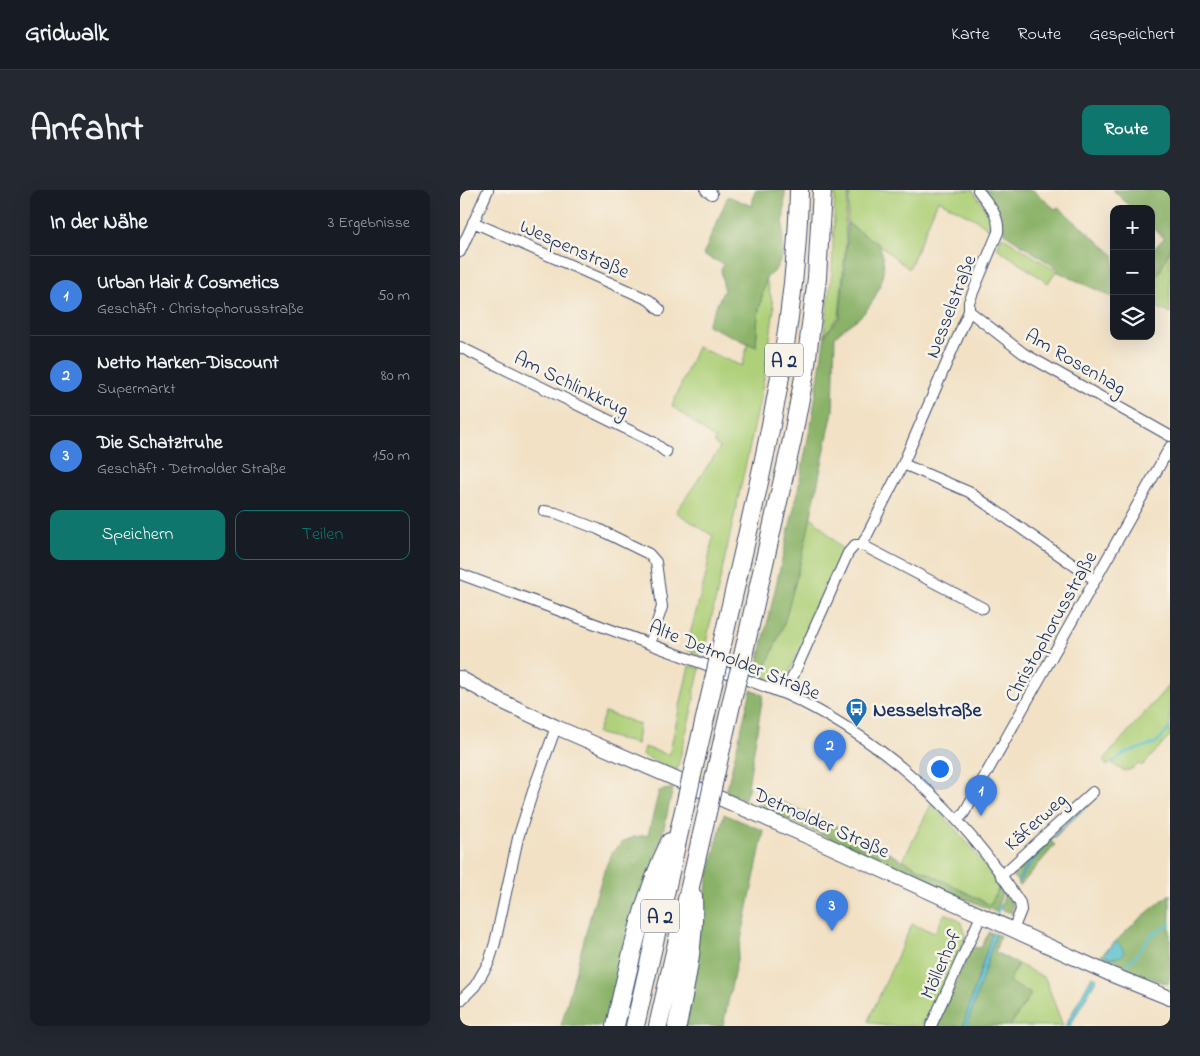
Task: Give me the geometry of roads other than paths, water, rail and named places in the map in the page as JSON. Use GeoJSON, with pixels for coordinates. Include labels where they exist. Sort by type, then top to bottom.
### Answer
{"type":"FeatureCollection","features":[{"type":"Feature","properties":{"kind":"highway","name":"A 2"},"geometry":{"type":"LineString","coordinates":[[634,1026],[686,804],[780,383],[794,282],[799,190]]}},
{"type":"Feature","properties":{"kind":"highway","name":"A 2"},"geometry":{"type":"LineString","coordinates":[[658,1026],[792,440],[803,379],[817,278],[822,190]]}},
{"type":"Feature","properties":{"kind":"highway"},"geometry":{"type":"LineString","coordinates":[[615,1026],[634,942],[660,862],[686,804]]}},
{"type":"Feature","properties":{"kind":"highway"},"geometry":{"type":"LineString","coordinates":[[677,1026],[694,922],[693,871]]}},
{"type":"Feature","properties":{"kind":"street"},"geometry":{"type":"LineString","coordinates":[[460,252],[488,190]]}},
{"type":"Feature","properties":{"kind":"street","name":"Nesselstraße"},"geometry":{"type":"LineString","coordinates":[[785,694],[848,553],[855,545],[862,546],[903,464],[969,311],[969,302],[998,232],[999,223],[978,190]]}},
{"type":"Feature","properties":{"kind":"street","name":"Wespenstraße"},"geometry":{"type":"LineString","coordinates":[[474,222],[649,300],[660,310]]}},
{"type":"Feature","properties":{"kind":"street","name":"Am Rosenhag"},"geometry":{"type":"LineString","coordinates":[[969,311],[1023,353],[1170,436]]}},
{"type":"Feature","properties":{"kind":"street","name":"Am Schlinkkrug"},"geometry":{"type":"LineString","coordinates":[[460,347],[653,442],[666,452]]}},
{"type":"Feature","properties":{"kind":"street","name":"Christophorusstraße"},"geometry":{"type":"LineString","coordinates":[[958,820],[964,813],[1170,447]]}},
{"type":"Feature","properties":{"kind":"street"},"geometry":{"type":"LineString","coordinates":[[903,464],[969,492],[1095,580]]}},
{"type":"Feature","properties":{"kind":"street"},"geometry":{"type":"LineString","coordinates":[[544,511],[556,513],[598,529],[649,554],[656,562],[662,607],[650,644]]}},
{"type":"Feature","properties":{"kind":"street"},"geometry":{"type":"LineString","coordinates":[[862,546],[983,608]]}},
{"type":"Feature","properties":{"kind":"street","name":"Alte Detmolder Straße"},"geometry":{"type":"LineString","coordinates":[[460,574],[785,694],[826,714],[866,740],[926,789],[958,820],[1020,904],[1021,910],[1013,930]]}},
{"type":"Feature","properties":{"kind":"street","name":"Detmolder Straße"},"geometry":{"type":"LineString","coordinates":[[460,678],[502,702],[556,727],[818,841],[1110,974],[1170,998]]}},
{"type":"Feature","properties":{"kind":"street"},"geometry":{"type":"LineString","coordinates":[[460,1001],[475,986],[490,962],[520,832],[556,727]]}},
{"type":"Feature","properties":{"kind":"street","name":"Käferweg"},"geometry":{"type":"LineString","coordinates":[[1001,876],[1093,792]]}},
{"type":"Feature","properties":{"kind":"street","name":"Möllerhof"},"geometry":{"type":"LineString","coordinates":[[932,1026],[981,916]]}},
{"type":"Feature","properties":{"kind":"water"},"geometry":{"type":"Polygon","coordinates":[[[1088,801],[1092,802],[1043,850],[1018,883],[1017,881],[1030,860],[1088,801]]]}},
{"type":"Feature","properties":{"kind":"water"},"geometry":{"type":"Polygon","coordinates":[[[992,933],[996,934],[967,1026],[963,1026],[992,933]]]}},
{"type":"Feature","properties":{"kind":"water"},"geometry":{"type":"Polygon","coordinates":[[[1116,942],[1124,952],[1122,956],[1110,958],[1104,954],[1116,942]]]}},
{"type":"Feature","properties":{"kind":"water"},"geometry":{"type":"Polygon","coordinates":[[[1092,976],[1097,978],[1070,1026],[1065,1026],[1092,976]]]}},
{"type":"Feature","properties":{"kind":"waterway"},"geometry":{"type":"LineString","coordinates":[[1113,762],[1125,753],[1156,743],[1170,728]]}},
{"type":"Feature","properties":{"kind":"waterway"},"geometry":{"type":"LineString","coordinates":[[997,913],[1000,906]]}},
{"type":"Feature","properties":{"kind":"waterway"},"geometry":{"type":"LineString","coordinates":[[1127,964],[1134,958],[1151,935],[1170,924]]}},
{"type":"Feature","properties":{"kind":"place","name":"Nesselstraße"},"geometry":{"type":"Point","coordinates":[857,728]}},
{"type":"Feature","properties":{"kind":"place","name":"Netto Marken-Discount"},"geometry":{"type":"Point","coordinates":[830,771]}},
{"type":"Feature","properties":{"kind":"place","name":"Urban Hair & Cosmetics"},"geometry":{"type":"Point","coordinates":[981,816]}},
{"type":"Feature","properties":{"kind":"place","name":"Die Schatztruhe"},"geometry":{"type":"Point","coordinates":[832,931]}}]}
